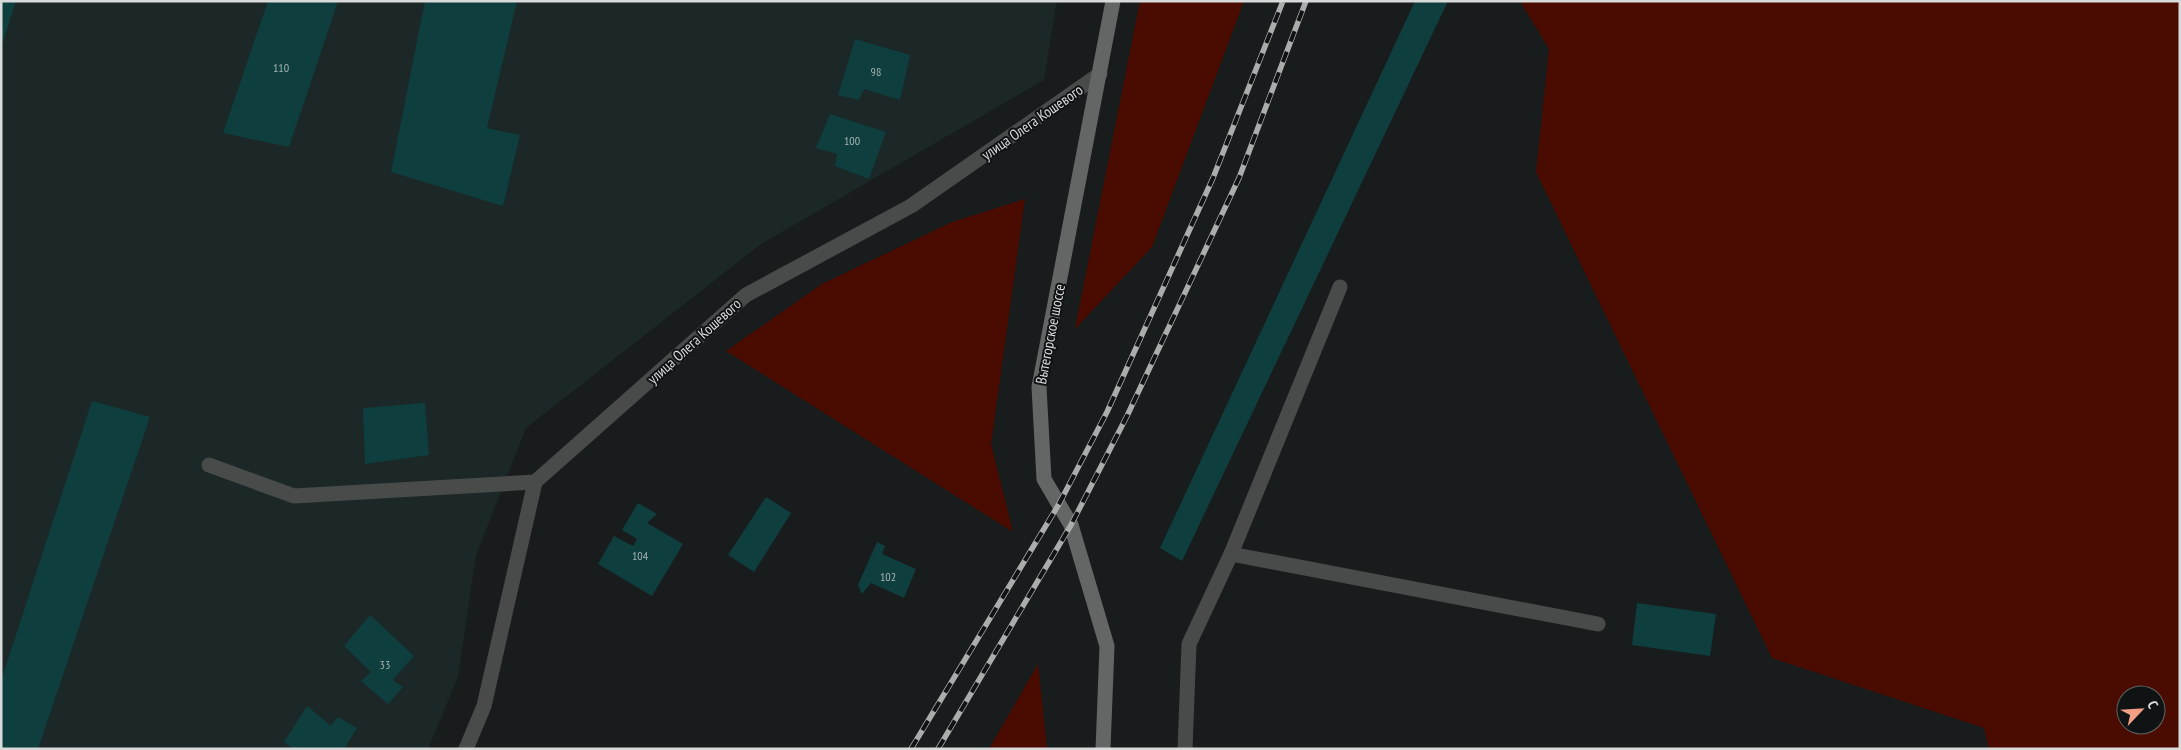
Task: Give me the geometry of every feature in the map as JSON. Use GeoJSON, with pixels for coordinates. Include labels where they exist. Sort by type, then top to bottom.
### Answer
{"type":"FeatureCollection","features":[{"type":"Feature","properties":{"kind":"main road","name":"Вытегорское шоссе"},"geometry":{"type":"LineString","coordinates":[[1103,749],[1107,646],[1071,525],[1044,479],[1039,388],[1113,1]]}},
{"type":"Feature","properties":{"kind":"street","name":"улица Олега Кошевого"},"geometry":{"type":"LineString","coordinates":[[535,482],[746,295],[912,206],[1100,74]]}},
{"type":"Feature","properties":{"kind":"street"},"geometry":{"type":"LineString","coordinates":[[1185,749],[1189,644],[1231,554],[1340,287]]}},
{"type":"Feature","properties":{"kind":"street"},"geometry":{"type":"LineString","coordinates":[[209,465],[294,496],[535,482],[484,706],[466,749]]}},
{"type":"Feature","properties":{"kind":"street"},"geometry":{"type":"LineString","coordinates":[[1231,554],[1598,624]]}},
{"type":"Feature","properties":{"kind":"shaded area"},"geometry":{"type":"Polygon","coordinates":[[[1,1],[1057,1],[1044,80],[761,244],[526,428],[476,555],[458,677],[428,749],[1,749],[1,1]]]}},
{"type":"Feature","properties":{"kind":"shaded area"},"geometry":{"type":"Polygon","coordinates":[[[1140,1],[1244,1],[1152,247],[1075,329],[1140,1]]]}},
{"type":"Feature","properties":{"kind":"shaded area"},"geometry":{"type":"Polygon","coordinates":[[[1520,1],[2180,1],[2180,749],[1989,749],[1984,728],[1772,658],[1536,172],[1549,49],[1520,1]]]}},
{"type":"Feature","properties":{"kind":"shaded area"},"geometry":{"type":"Polygon","coordinates":[[[1025,199],[991,444],[1013,532],[726,351],[822,284],[952,222],[1025,199]]]}},
{"type":"Feature","properties":{"kind":"shaded area"},"geometry":{"type":"Polygon","coordinates":[[[1038,664],[1047,749],[989,749],[1038,664]]]}},
{"type":"Feature","properties":{"kind":"building"},"geometry":{"type":"Polygon","coordinates":[[[1,1],[16,1],[2,44],[1,44],[1,1]]]}},
{"type":"Feature","properties":{"kind":"building"},"geometry":{"type":"Polygon","coordinates":[[[268,1],[338,1],[289,147],[223,133],[268,1]]]}},
{"type":"Feature","properties":{"kind":"building"},"geometry":{"type":"Polygon","coordinates":[[[425,1],[517,1],[487,128],[520,135],[503,206],[391,172],[425,1]]]}},
{"type":"Feature","properties":{"kind":"building"},"geometry":{"type":"Polygon","coordinates":[[[1415,1],[1448,1],[1182,561],[1160,548],[1415,1]]]}},
{"type":"Feature","properties":{"kind":"building"},"geometry":{"type":"Polygon","coordinates":[[[855,39],[910,55],[900,100],[864,89],[859,100],[838,95],[855,39]]]}},
{"type":"Feature","properties":{"kind":"building"},"geometry":{"type":"Polygon","coordinates":[[[830,114],[886,132],[869,179],[835,166],[837,154],[816,148],[830,114]]]}},
{"type":"Feature","properties":{"kind":"building"},"geometry":{"type":"Polygon","coordinates":[[[92,401],[150,417],[38,749],[1,749],[1,681],[92,401]]]}},
{"type":"Feature","properties":{"kind":"building"},"geometry":{"type":"Polygon","coordinates":[[[425,403],[429,455],[365,464],[363,408],[425,403]]]}},
{"type":"Feature","properties":{"kind":"building"},"geometry":{"type":"Polygon","coordinates":[[[766,497],[791,513],[754,572],[728,555],[766,497]]]}},
{"type":"Feature","properties":{"kind":"building"},"geometry":{"type":"Polygon","coordinates":[[[638,503],[657,514],[647,523],[683,544],[652,596],[598,564],[614,536],[633,546],[637,539],[622,530],[638,503]]]}},
{"type":"Feature","properties":{"kind":"building"},"geometry":{"type":"Polygon","coordinates":[[[877,542],[885,546],[882,554],[916,569],[904,598],[871,583],[862,594],[858,585],[877,542]]]}},
{"type":"Feature","properties":{"kind":"building"},"geometry":{"type":"Polygon","coordinates":[[[1637,603],[1716,614],[1710,656],[1632,645],[1637,603]]]}},
{"type":"Feature","properties":{"kind":"building"},"geometry":{"type":"Polygon","coordinates":[[[370,615],[414,656],[393,680],[403,687],[388,704],[361,681],[371,672],[344,646],[370,615]]]}},
{"type":"Feature","properties":{"kind":"building"},"geometry":{"type":"Polygon","coordinates":[[[307,706],[331,726],[338,717],[357,728],[344,749],[293,749],[284,742],[307,706]]]}},
{"type":"Feature","properties":{"kind":"railway"},"geometry":{"type":"LineString","coordinates":[[911,749],[1059,504],[1107,412],[1213,178],[1283,1]]}},
{"type":"Feature","properties":{"kind":"railway"},"geometry":{"type":"LineString","coordinates":[[938,749],[1071,525],[1127,416],[1239,178],[1306,1]]}}]}
